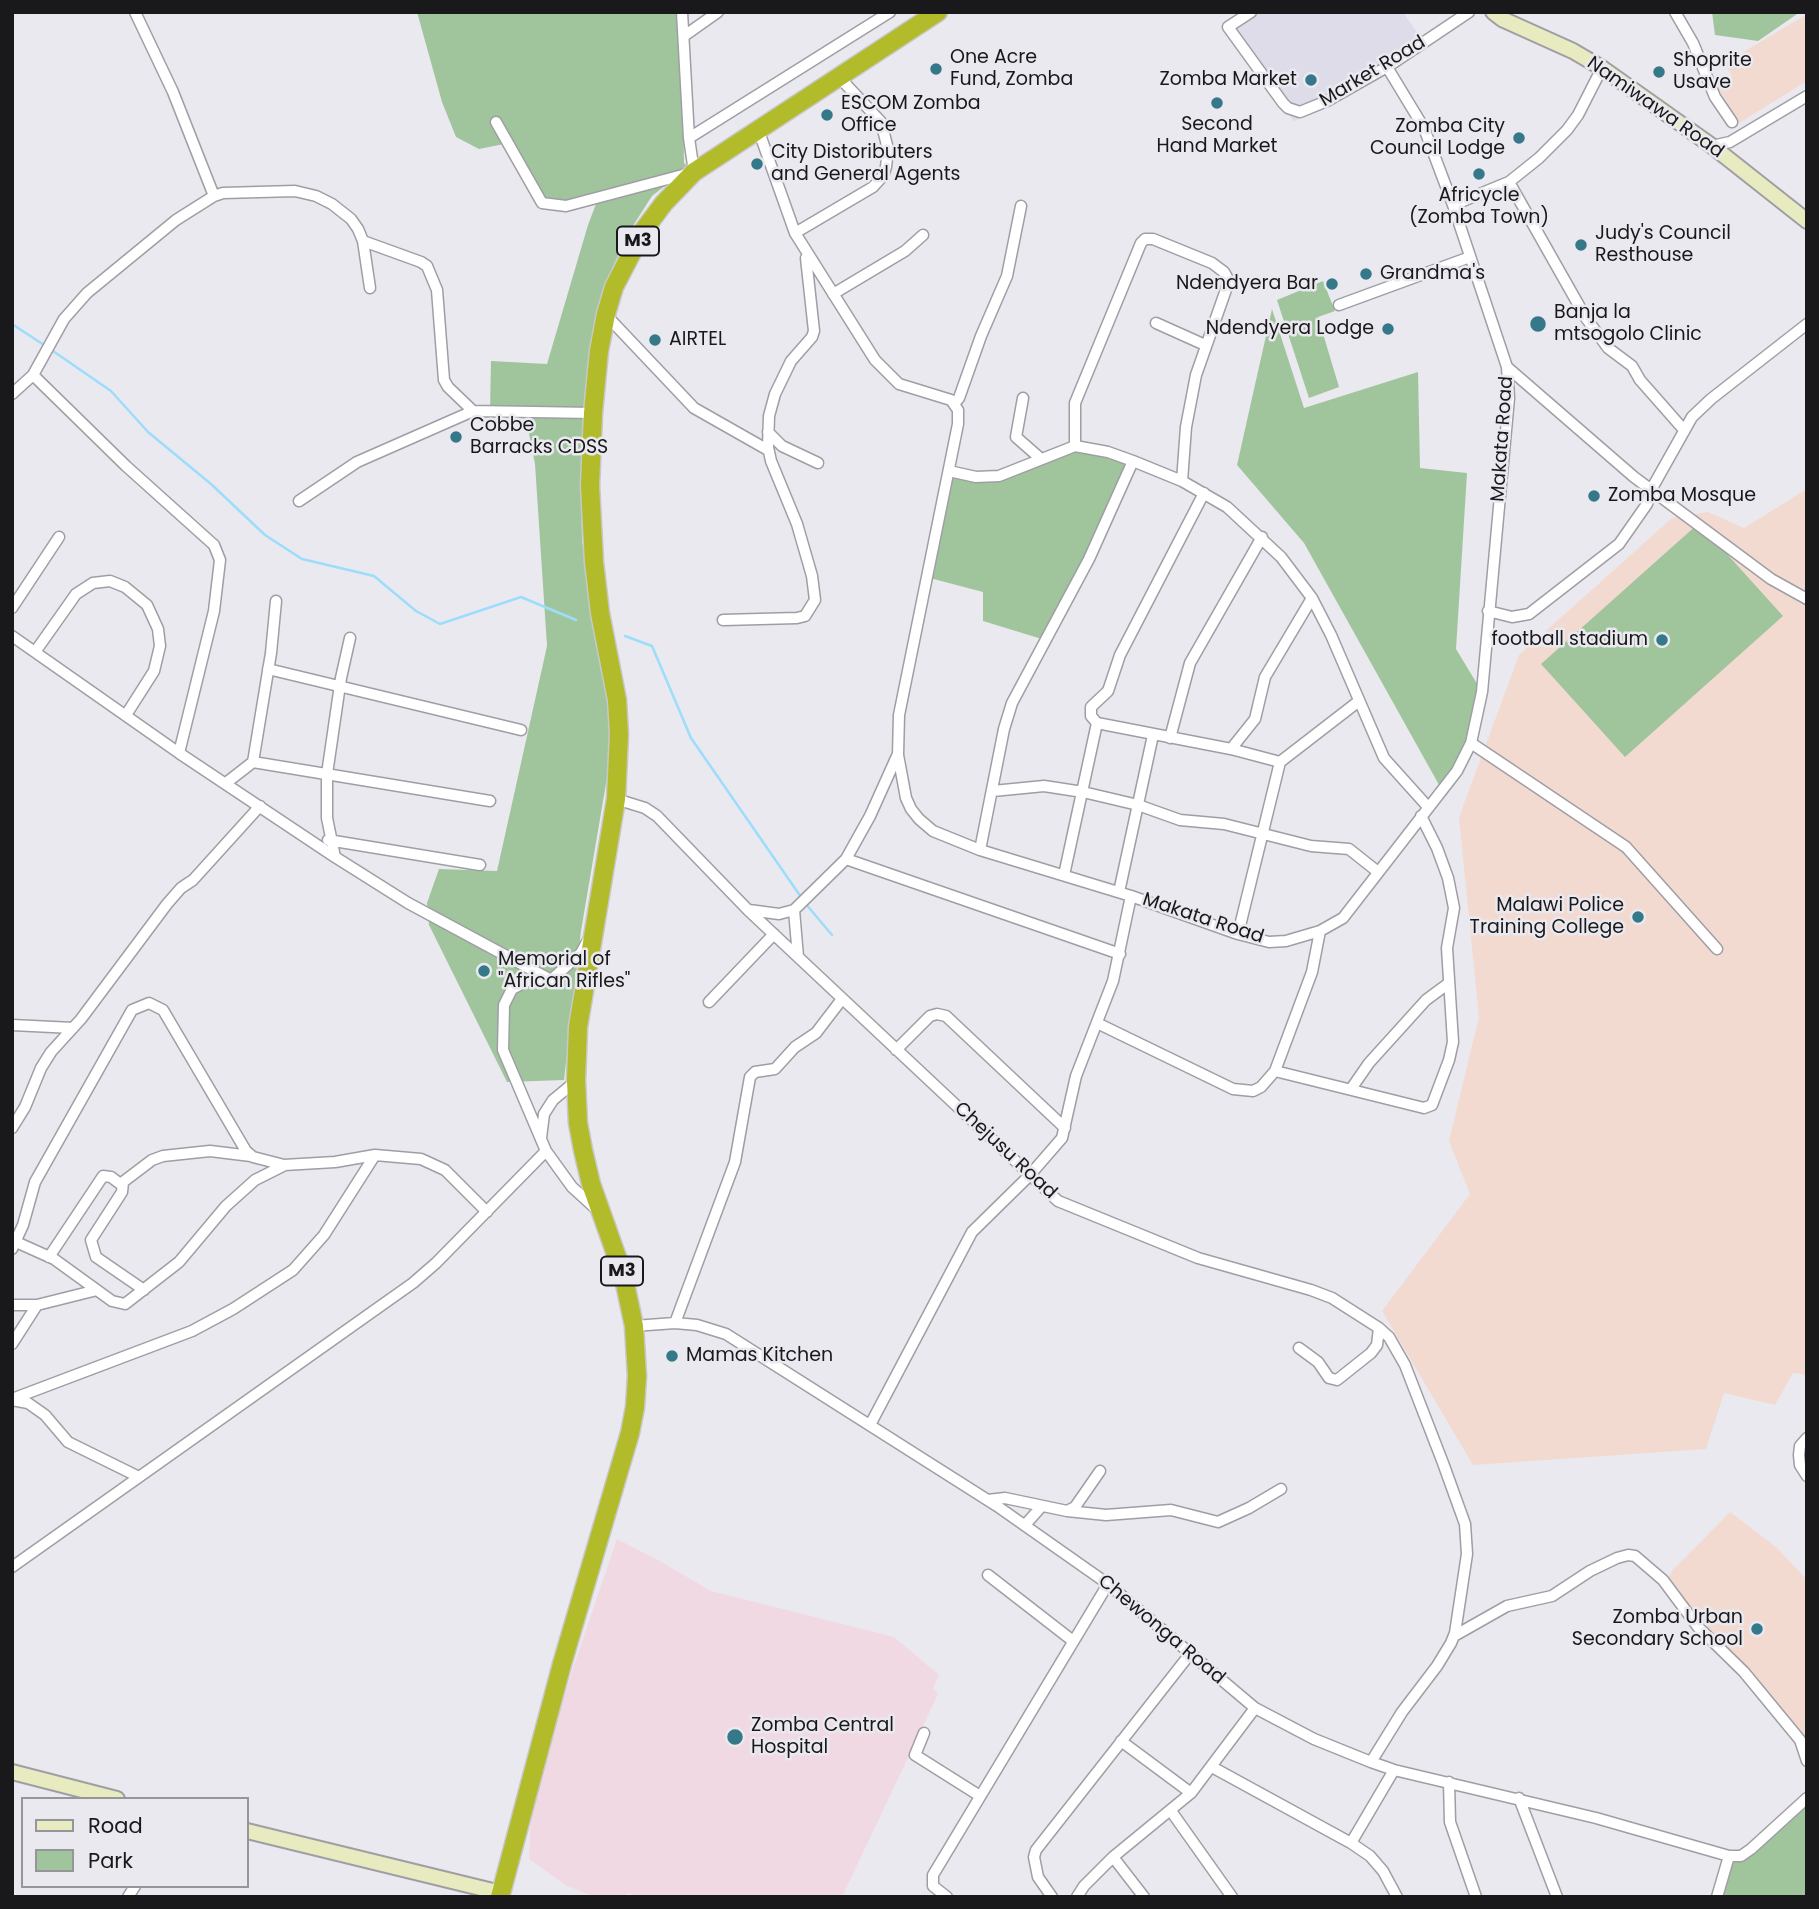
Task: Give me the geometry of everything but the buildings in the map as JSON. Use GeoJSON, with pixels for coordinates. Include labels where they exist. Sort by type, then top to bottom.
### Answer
{"type":"FeatureCollection","features":[{"type":"Feature","properties":{"kind":"highway","name":"M3"},"geometry":{"type":"LineString","coordinates":[[501,1895],[562,1664],[630,1433],[637,1376],[634,1326],[623,1274],[601,1213],[583,1150],[578,1123],[576,1081],[578,1027],[616,799],[619,716],[600,613],[590,486],[593,413],[599,351],[606,314],[614,286],[643,231],[664,203],[694,172],[926,15]]}},
{"type":"Feature","properties":{"kind":"street"},"geometry":{"type":"LineString","coordinates":[[135,12],[173,92],[214,195]]}},
{"type":"Feature","properties":{"kind":"street"},"geometry":{"type":"LineString","coordinates":[[496,122],[542,204],[566,206],[694,172],[689,138],[682,12]]}},
{"type":"Feature","properties":{"kind":"street"},"geometry":{"type":"LineString","coordinates":[[684,36],[718,12]]}},
{"type":"Feature","properties":{"kind":"street"},"geometry":{"type":"LineString","coordinates":[[689,138],[890,12]]}},
{"type":"Feature","properties":{"kind":"street","name":"Market Road"},"geometry":{"type":"LineString","coordinates":[[1251,12],[1228,27],[1283,103],[1295,111],[1308,111],[1327,102],[1469,12]]}},
{"type":"Feature","properties":{"kind":"street","name":"Namiwawa Road"},"geometry":{"type":"LineString","coordinates":[[1493,12],[1502,19],[1573,51],[1602,68],[1712,146],[1807,221]]}},
{"type":"Feature","properties":{"kind":"street"},"geometry":{"type":"LineString","coordinates":[[1675,12],[1693,43],[1715,97],[1732,122]]}},
{"type":"Feature","properties":{"kind":"street"},"geometry":{"type":"LineString","coordinates":[[1387,66],[1424,128],[1453,205],[1507,367],[1651,490],[1770,579],[1807,599]]}},
{"type":"Feature","properties":{"kind":"street"},"geometry":{"type":"LineString","coordinates":[[1453,205],[1509,182],[1539,158],[1578,115],[1602,68]]}},
{"type":"Feature","properties":{"kind":"street"},"geometry":{"type":"LineString","coordinates":[[795,233],[873,187],[883,176],[886,166],[888,149],[881,122],[838,76]]}},
{"type":"Feature","properties":{"kind":"street"},"geometry":{"type":"LineString","coordinates":[[1712,146],[1730,142],[1807,96]]}},
{"type":"Feature","properties":{"kind":"street"},"geometry":{"type":"LineString","coordinates":[[758,129],[795,233],[875,360],[893,380],[906,387],[955,403],[1007,275],[1021,206]]}},
{"type":"Feature","properties":{"kind":"street"},"geometry":{"type":"LineString","coordinates":[[1509,182],[1586,318],[1608,348],[1632,366],[1640,380],[1684,430]]}},
{"type":"Feature","properties":{"kind":"street"},"geometry":{"type":"LineString","coordinates":[[12,394],[33,375],[64,319],[87,293],[176,220],[214,195],[252,190],[295,191],[316,196],[332,204],[351,219],[363,241],[370,288]]}},
{"type":"Feature","properties":{"kind":"street"},"geometry":{"type":"LineString","coordinates":[[833,295],[905,251],[923,235]]}},
{"type":"Feature","properties":{"kind":"street"},"geometry":{"type":"LineString","coordinates":[[1075,446],[1075,403],[1141,243],[1146,239],[1153,239],[1220,267],[1227,277],[1227,289],[1205,345],[1188,410],[1182,481]]}},
{"type":"Feature","properties":{"kind":"street"},"geometry":{"type":"LineString","coordinates":[[363,241],[421,262],[427,267],[437,290],[444,380],[473,411]]}},
{"type":"Feature","properties":{"kind":"street"},"geometry":{"type":"LineString","coordinates":[[723,620],[797,618],[805,616],[815,600],[812,576],[797,524],[768,449],[769,416],[782,376],[814,331],[806,252]]}},
{"type":"Feature","properties":{"kind":"street"},"geometry":{"type":"LineString","coordinates":[[1339,305],[1470,257]]}},
{"type":"Feature","properties":{"kind":"street"},"geometry":{"type":"LineString","coordinates":[[606,314],[694,408],[768,449]]}},
{"type":"Feature","properties":{"kind":"street"},"geometry":{"type":"LineString","coordinates":[[1156,323],[1205,345]]}},
{"type":"Feature","properties":{"kind":"street"},"geometry":{"type":"LineString","coordinates":[[1488,611],[1512,617],[1529,614],[1619,544],[1647,504],[1651,490],[1684,430],[1701,407],[1807,324]]}},
{"type":"Feature","properties":{"kind":"street","name":"Makata Road"},"geometry":{"type":"LineString","coordinates":[[955,403],[958,424],[899,715],[898,755],[906,798],[919,819],[933,831],[980,850],[1119,892],[1238,934],[1269,942],[1286,941],[1320,931],[1348,913],[1428,807],[1451,782],[1471,743],[1482,692],[1509,398],[1507,367]]}},
{"type":"Feature","properties":{"kind":"street"},"geometry":{"type":"LineString","coordinates":[[33,375],[126,466],[214,545],[220,560],[214,611],[179,753]]}},
{"type":"Feature","properties":{"kind":"street"},"geometry":{"type":"LineString","coordinates":[[1023,398],[1016,438],[1041,458]]}},
{"type":"Feature","properties":{"kind":"street"},"geometry":{"type":"LineString","coordinates":[[299,501],[350,466],[473,411],[593,413]]}},
{"type":"Feature","properties":{"kind":"street"},"geometry":{"type":"LineString","coordinates":[[768,432],[779,444],[818,463]]}},
{"type":"Feature","properties":{"kind":"street"},"geometry":{"type":"LineString","coordinates":[[768,449],[779,444]]}},
{"type":"Feature","properties":{"kind":"street"},"geometry":{"type":"LineString","coordinates":[[949,471],[987,478],[999,476],[1075,446],[1108,452],[1182,481],[1234,512],[1288,565],[1312,598],[1331,635],[1384,758],[1428,807]]}},
{"type":"Feature","properties":{"kind":"street"},"geometry":{"type":"LineString","coordinates":[[980,850],[1004,729],[1012,703],[1089,559],[1133,461]]}},
{"type":"Feature","properties":{"kind":"street"},"geometry":{"type":"LineString","coordinates":[[1204,493],[1120,655],[1108,691],[1091,707],[1091,716],[1097,723],[1231,749],[1280,762]]}},
{"type":"Feature","properties":{"kind":"street"},"geometry":{"type":"LineString","coordinates":[[12,608],[59,537]]}},
{"type":"Feature","properties":{"kind":"street"},"geometry":{"type":"LineString","coordinates":[[1170,738],[1190,663],[1262,537]]}},
{"type":"Feature","properties":{"kind":"street"},"geometry":{"type":"LineString","coordinates":[[35,652],[76,594],[93,583],[110,581],[125,587],[147,605],[158,629],[160,646],[154,671],[126,715]]}},
{"type":"Feature","properties":{"kind":"street"},"geometry":{"type":"LineString","coordinates":[[1231,749],[1255,719],[1265,677],[1312,598]]}},
{"type":"Feature","properties":{"kind":"street"},"geometry":{"type":"LineString","coordinates":[[226,783],[253,762],[276,601]]}},
{"type":"Feature","properties":{"kind":"street"},"geometry":{"type":"LineString","coordinates":[[12,636],[179,753],[335,857],[408,903],[551,980]]}},
{"type":"Feature","properties":{"kind":"street"},"geometry":{"type":"LineString","coordinates":[[335,857],[327,818],[327,774],[350,638]]}},
{"type":"Feature","properties":{"kind":"street"},"geometry":{"type":"LineString","coordinates":[[268,669],[521,730]]}},
{"type":"Feature","properties":{"kind":"street"},"geometry":{"type":"LineString","coordinates":[[1238,934],[1280,762],[1359,701]]}},
{"type":"Feature","properties":{"kind":"street"},"geometry":{"type":"LineString","coordinates":[[1064,875],[1097,723]]}},
{"type":"Feature","properties":{"kind":"street"},"geometry":{"type":"LineString","coordinates":[[1119,892],[1153,735]]}},
{"type":"Feature","properties":{"kind":"street"},"geometry":{"type":"LineString","coordinates":[[1471,743],[1626,847],[1717,949]]}},
{"type":"Feature","properties":{"kind":"street"},"geometry":{"type":"LineString","coordinates":[[748,910],[779,914],[794,910],[846,859],[870,816],[898,755]]}},
{"type":"Feature","properties":{"kind":"street"},"geometry":{"type":"LineString","coordinates":[[253,762],[490,801]]}},
{"type":"Feature","properties":{"kind":"street"},"geometry":{"type":"LineString","coordinates":[[993,791],[1044,786],[1083,792],[1138,805],[1180,820],[1224,824],[1311,846],[1349,849],[1378,872]]}},
{"type":"Feature","properties":{"kind":"street","name":"Chejusu Road"},"geometry":{"type":"LineString","coordinates":[[616,799],[645,808],[657,816],[748,910],[1029,1177],[1066,1206],[1198,1258],[1311,1290],[1353,1310],[1389,1337],[1405,1365],[1443,1463],[1467,1535],[1467,1554],[1454,1636]]}},
{"type":"Feature","properties":{"kind":"street"},"geometry":{"type":"LineString","coordinates":[[12,1128],[51,1052],[73,1028],[167,904],[181,888],[193,880],[260,806]]}},
{"type":"Feature","properties":{"kind":"street"},"geometry":{"type":"LineString","coordinates":[[1275,1071],[1424,1108],[1430,1106],[1449,1060],[1452,1042],[1447,948],[1454,908],[1437,848],[1422,816]]}},
{"type":"Feature","properties":{"kind":"street"},"geometry":{"type":"LineString","coordinates":[[307,837],[480,865]]}},
{"type":"Feature","properties":{"kind":"street"},"geometry":{"type":"LineString","coordinates":[[846,859],[1120,954]]}},
{"type":"Feature","properties":{"kind":"street"},"geometry":{"type":"LineString","coordinates":[[870,1426],[966,1241],[979,1223],[1029,1177],[1057,1145],[1065,1128],[1076,1076],[1120,954],[1131,896]]}},
{"type":"Feature","properties":{"kind":"street"},"geometry":{"type":"LineString","coordinates":[[794,910],[798,957]]}},
{"type":"Feature","properties":{"kind":"street"},"geometry":{"type":"LineString","coordinates":[[1097,1023],[1233,1089],[1253,1091],[1261,1087],[1275,1071],[1312,972],[1320,931]]}},
{"type":"Feature","properties":{"kind":"street"},"geometry":{"type":"LineString","coordinates":[[592,933],[581,953],[551,980],[528,980],[512,989],[504,1005],[502,1026],[503,1050],[546,1152],[572,1186],[601,1213]]}},
{"type":"Feature","properties":{"kind":"street"},"geometry":{"type":"LineString","coordinates":[[709,1002],[774,934]]}},
{"type":"Feature","properties":{"kind":"street"},"geometry":{"type":"LineString","coordinates":[[1351,1089],[1369,1063],[1426,1000],[1449,983]]}},
{"type":"Feature","properties":{"kind":"street"},"geometry":{"type":"LineString","coordinates":[[675,1323],[735,1163],[752,1073],[760,1070],[773,1071],[795,1047],[816,1034],[842,999]]}},
{"type":"Feature","properties":{"kind":"street"},"geometry":{"type":"LineString","coordinates":[[253,1157],[246,1151],[163,1010],[149,1003],[140,1006],[132,1010],[35,1182],[14,1245],[49,1256],[122,1305],[179,1262],[226,1206],[255,1180],[284,1166]]}},
{"type":"Feature","properties":{"kind":"street"},"geometry":{"type":"LineString","coordinates":[[896,1050],[930,1016],[946,1016],[1065,1128]]}},
{"type":"Feature","properties":{"kind":"street"},"geometry":{"type":"LineString","coordinates":[[12,1024],[73,1028]]}},
{"type":"Feature","properties":{"kind":"street"},"geometry":{"type":"LineString","coordinates":[[541,1138],[544,1114],[553,1100],[576,1081]]}},
{"type":"Feature","properties":{"kind":"street"},"geometry":{"type":"LineString","coordinates":[[49,1256],[103,1177],[123,1182],[152,1160],[163,1156],[210,1152],[253,1157],[284,1166],[375,1155],[421,1159],[453,1177],[487,1212]]}},
{"type":"Feature","properties":{"kind":"street"},"geometry":{"type":"LineString","coordinates":[[12,1567],[413,1283],[546,1152]]}},
{"type":"Feature","properties":{"kind":"street"},"geometry":{"type":"LineString","coordinates":[[12,1399],[192,1331],[233,1309],[293,1270],[324,1236],[375,1155]]}},
{"type":"Feature","properties":{"kind":"street"},"geometry":{"type":"LineString","coordinates":[[123,1182],[122,1192],[91,1240],[96,1257],[144,1290]]}},
{"type":"Feature","properties":{"kind":"street"},"geometry":{"type":"LineString","coordinates":[[12,1304],[37,1305],[97,1290]]}},
{"type":"Feature","properties":{"kind":"street"},"geometry":{"type":"LineString","coordinates":[[12,1344],[37,1305]]}},
{"type":"Feature","properties":{"kind":"street","name":"Chewonga Road"},"geometry":{"type":"LineString","coordinates":[[634,1326],[675,1323],[696,1325],[726,1334],[1025,1525],[1108,1584],[1255,1708],[1314,1739],[1394,1770],[1519,1798],[1729,1857]]}},
{"type":"Feature","properties":{"kind":"street"},"geometry":{"type":"LineString","coordinates":[[1299,1348],[1318,1362],[1329,1378],[1337,1380],[1371,1353],[1377,1345],[1379,1328]]}},
{"type":"Feature","properties":{"kind":"street"},"geometry":{"type":"LineString","coordinates":[[12,1399],[28,1403],[45,1415],[68,1442],[139,1477]]}},
{"type":"Feature","properties":{"kind":"street"},"geometry":{"type":"LineString","coordinates":[[1807,1438],[1800,1446],[1799,1455],[1800,1465],[1807,1476]]}},
{"type":"Feature","properties":{"kind":"street"},"geometry":{"type":"LineString","coordinates":[[1067,1511],[1075,1507],[1100,1471]]}},
{"type":"Feature","properties":{"kind":"street"},"geometry":{"type":"LineString","coordinates":[[988,1500],[1005,1498],[1041,1507],[1106,1515],[1171,1510],[1218,1522],[1281,1489]]}},
{"type":"Feature","properties":{"kind":"street"},"geometry":{"type":"LineString","coordinates":[[1025,1525],[1041,1507]]}},
{"type":"Feature","properties":{"kind":"street"},"geometry":{"type":"LineString","coordinates":[[1371,1762],[1402,1712],[1437,1666],[1454,1636],[1507,1606],[1552,1596],[1598,1567],[1628,1555],[1635,1556],[1663,1580],[1698,1627],[1744,1672],[1800,1740],[1807,1762]]}},
{"type":"Feature","properties":{"kind":"street"},"geometry":{"type":"LineString","coordinates":[[988,1575],[1073,1641]]}},
{"type":"Feature","properties":{"kind":"street"},"geometry":{"type":"LineString","coordinates":[[947,1897],[933,1885],[932,1878],[1108,1584]]}},
{"type":"Feature","properties":{"kind":"street"},"geometry":{"type":"LineString","coordinates":[[1052,1897],[1038,1877],[1034,1857],[1036,1850],[1190,1654]]}},
{"type":"Feature","properties":{"kind":"street"},"geometry":{"type":"LineString","coordinates":[[1077,1897],[1084,1886],[1113,1857],[1191,1793],[1255,1708]]}},
{"type":"Feature","properties":{"kind":"street"},"geometry":{"type":"LineString","coordinates":[[924,1732],[915,1755],[980,1796]]}},
{"type":"Feature","properties":{"kind":"street"},"geometry":{"type":"LineString","coordinates":[[1121,1741],[1191,1793]]}},
{"type":"Feature","properties":{"kind":"street"},"geometry":{"type":"LineString","coordinates":[[1212,1767],[1370,1856],[1383,1871],[1397,1897]]}},
{"type":"Feature","properties":{"kind":"street"},"geometry":{"type":"LineString","coordinates":[[1351,1843],[1394,1770]]}},
{"type":"Feature","properties":{"kind":"street"},"geometry":{"type":"LineString","coordinates":[[12,1772],[109,1797]]}},
{"type":"Feature","properties":{"kind":"street"},"geometry":{"type":"LineString","coordinates":[[1449,1782],[1450,1822],[1476,1897]]}},
{"type":"Feature","properties":{"kind":"street"},"geometry":{"type":"LineString","coordinates":[[1519,1798],[1557,1897]]}},
{"type":"Feature","properties":{"kind":"street"},"geometry":{"type":"LineString","coordinates":[[1717,1897],[1729,1857],[1741,1856],[1751,1849],[1807,1798]]}},
{"type":"Feature","properties":{"kind":"street"},"geometry":{"type":"LineString","coordinates":[[1171,1811],[1232,1897]]}},
{"type":"Feature","properties":{"kind":"street"},"geometry":{"type":"LineString","coordinates":[[248,1831],[501,1895]]}},
{"type":"Feature","properties":{"kind":"street"},"geometry":{"type":"LineString","coordinates":[[1113,1857],[1144,1897]]}},
{"type":"Feature","properties":{"kind":"shaded area","name":"Zomba Market"},"geometry":{"type":"Polygon","coordinates":[[[1256,12],[1403,12],[1420,37],[1294,122],[1230,29],[1256,12]]]}},
{"type":"Feature","properties":{"kind":"shaded area"},"geometry":{"type":"Polygon","coordinates":[[[1807,14],[1807,81],[1739,123],[1716,85],[1732,76],[1725,63],[1807,14]]]}},
{"type":"Feature","properties":{"kind":"shaded area","name":"Malawi Police Training College"},"geometry":{"type":"Polygon","coordinates":[[[1807,489],[1807,1375],[1793,1373],[1775,1405],[1724,1393],[1706,1449],[1473,1465],[1382,1311],[1470,1194],[1449,1141],[1479,1017],[1459,817],[1519,655],[1672,518],[1708,512],[1744,528],[1807,489]]]}},
{"type":"Feature","properties":{"kind":"shaded area","name":"Zomba Urban Secondary School"},"geometry":{"type":"Polygon","coordinates":[[[1730,1512],[1776,1547],[1807,1580],[1807,1751],[1755,1675],[1699,1620],[1668,1579],[1672,1571],[1730,1512]]]}},
{"type":"Feature","properties":{"kind":"shaded area","name":"Zomba Central Hospital"},"geometry":{"type":"Polygon","coordinates":[[[617,1539],[711,1591],[894,1637],[939,1675],[933,1688],[938,1694],[842,1897],[636,1897],[628,1893],[626,1897],[594,1897],[567,1886],[529,1859],[531,1812],[539,1779],[617,1539]]]}},
{"type":"Feature","properties":{"kind":"green space"},"geometry":{"type":"Polygon","coordinates":[[[417,12],[682,12],[684,163],[694,172],[683,172],[652,196],[629,232],[609,275],[593,337],[586,397],[581,472],[582,541],[607,684],[611,754],[581,931],[564,1080],[507,1082],[429,925],[427,903],[439,869],[497,871],[547,646],[535,464],[525,413],[490,412],[491,361],[547,364],[596,204],[542,203],[509,143],[479,149],[456,137],[442,102],[417,12]]]}},
{"type":"Feature","properties":{"kind":"green space"},"geometry":{"type":"Polygon","coordinates":[[[1712,12],[1800,12],[1758,41],[1715,35],[1712,12]]]}},
{"type":"Feature","properties":{"kind":"green space"},"geometry":{"type":"Polygon","coordinates":[[[1323,281],[1335,311],[1318,317],[1339,387],[1309,398],[1277,300],[1323,281]]]}},
{"type":"Feature","properties":{"kind":"green space"},"geometry":{"type":"Polygon","coordinates":[[[1272,309],[1304,408],[1418,372],[1420,468],[1467,473],[1456,649],[1482,692],[1471,743],[1443,792],[1304,543],[1237,465],[1272,309]]]}},
{"type":"Feature","properties":{"kind":"green space"},"geometry":{"type":"Polygon","coordinates":[[[1075,446],[1133,461],[1045,640],[983,621],[983,592],[926,577],[949,471],[987,478],[1075,446]]]}},
{"type":"Feature","properties":{"kind":"green space","name":"football stadium"},"geometry":{"type":"Polygon","coordinates":[[[1699,523],[1783,616],[1625,757],[1541,664],[1699,523]]]}},
{"type":"Feature","properties":{"kind":"green space"},"geometry":{"type":"Polygon","coordinates":[[[1807,1798],[1807,1897],[1721,1897],[1731,1865],[1807,1798]]]}},
{"type":"Feature","properties":{"kind":"waterway"},"geometry":{"type":"LineString","coordinates":[[12,324],[44,345]]}},
{"type":"Feature","properties":{"kind":"waterway"},"geometry":{"type":"LineString","coordinates":[[50,349],[111,391],[148,432],[211,484],[265,535],[302,559],[374,576],[416,611],[440,624],[521,597],[576,620]]}},
{"type":"Feature","properties":{"kind":"waterway"},"geometry":{"type":"LineString","coordinates":[[625,636],[652,646],[691,738],[801,897]]}},
{"type":"Feature","properties":{"kind":"waterway"},"geometry":{"type":"LineString","coordinates":[[805,903],[832,935]]}},
{"type":"Feature","properties":{"kind":"place","name":"One Acre Fund, Zomba"},"geometry":{"type":"Point","coordinates":[936,69]}},
{"type":"Feature","properties":{"kind":"place","name":"Shoprite Usave"},"geometry":{"type":"Point","coordinates":[1659,72]}},
{"type":"Feature","properties":{"kind":"place","name":"Zomba Market"},"geometry":{"type":"Point","coordinates":[1311,80]}},
{"type":"Feature","properties":{"kind":"place","name":"Second Hand Market"},"geometry":{"type":"Point","coordinates":[1217,103]}},
{"type":"Feature","properties":{"kind":"place","name":"ESCOM Zomba Office"},"geometry":{"type":"Point","coordinates":[827,115]}},
{"type":"Feature","properties":{"kind":"place","name":"Zomba City Council Lodge"},"geometry":{"type":"Point","coordinates":[1519,138]}},
{"type":"Feature","properties":{"kind":"place","name":"City Distoributers and General Agents"},"geometry":{"type":"Point","coordinates":[757,164]}},
{"type":"Feature","properties":{"kind":"place","name":"Africycle (Zomba Town)"},"geometry":{"type":"Point","coordinates":[1479,174]}},
{"type":"Feature","properties":{"kind":"place","name":"Judy's Council Resthouse"},"geometry":{"type":"Point","coordinates":[1581,245]}},
{"type":"Feature","properties":{"kind":"place","name":"Grandma's"},"geometry":{"type":"Point","coordinates":[1366,274]}},
{"type":"Feature","properties":{"kind":"place","name":"Ndendyera Bar"},"geometry":{"type":"Point","coordinates":[1332,284]}},
{"type":"Feature","properties":{"kind":"place","name":"Banja la mtsogolo Clinic"},"geometry":{"type":"Point","coordinates":[1538,324]}},
{"type":"Feature","properties":{"kind":"place","name":"Ndendyera Lodge"},"geometry":{"type":"Point","coordinates":[1388,329]}},
{"type":"Feature","properties":{"kind":"place","name":"AIRTEL"},"geometry":{"type":"Point","coordinates":[655,340]}},
{"type":"Feature","properties":{"kind":"place","name":"Cobbe Barracks CDSS"},"geometry":{"type":"Point","coordinates":[456,437]}},
{"type":"Feature","properties":{"kind":"place","name":"Zomba Mosque"},"geometry":{"type":"Point","coordinates":[1594,496]}},
{"type":"Feature","properties":{"kind":"place","name":"football stadium"},"geometry":{"type":"Point","coordinates":[1662,640]}},
{"type":"Feature","properties":{"kind":"place","name":"Malawi Police Training College"},"geometry":{"type":"Point","coordinates":[1638,917]}},
{"type":"Feature","properties":{"kind":"place","name":"Memorial of \"African Rifles\""},"geometry":{"type":"Point","coordinates":[484,971]}},
{"type":"Feature","properties":{"kind":"place","name":"Mamas Kitchen"},"geometry":{"type":"Point","coordinates":[672,1356]}},
{"type":"Feature","properties":{"kind":"place","name":"Zomba Urban Secondary School"},"geometry":{"type":"Point","coordinates":[1757,1629]}},
{"type":"Feature","properties":{"kind":"place","name":"Zomba Central Hospital"},"geometry":{"type":"Point","coordinates":[735,1737]}}]}
